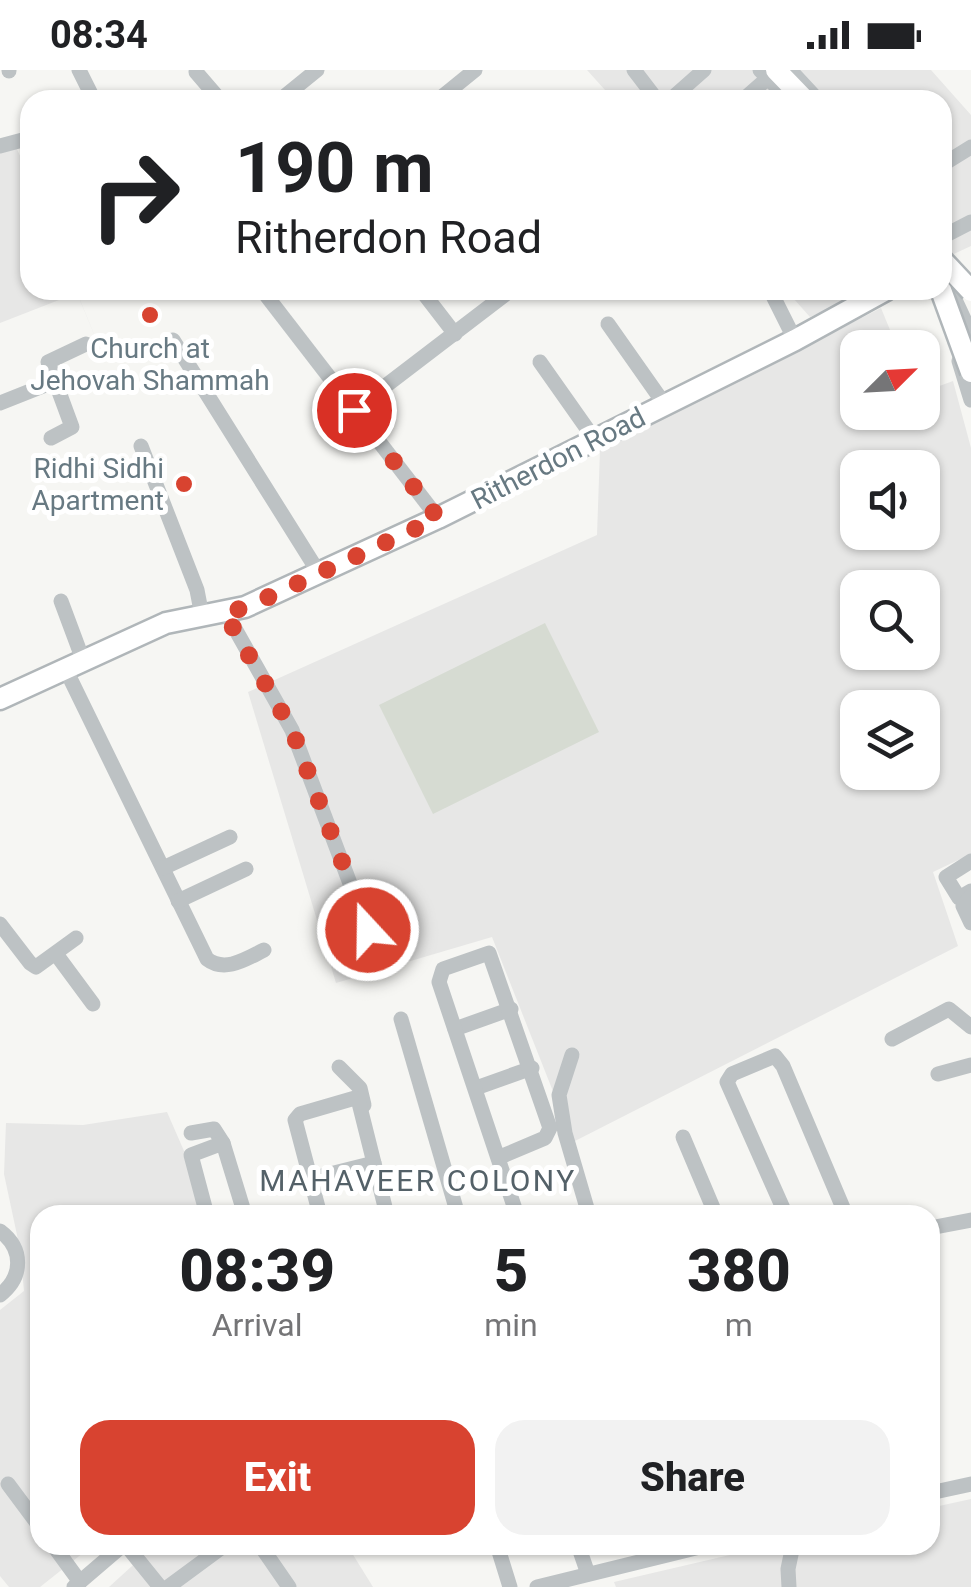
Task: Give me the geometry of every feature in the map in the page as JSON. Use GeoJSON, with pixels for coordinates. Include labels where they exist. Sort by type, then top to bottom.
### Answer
{"type":"FeatureCollection","features":[{"type":"Feature","properties":{"kind":"main road"},"geometry":{"type":"LineString","coordinates":[[768,73],[791,90]]}},
{"type":"Feature","properties":{"kind":"main road"},"geometry":{"type":"LineString","coordinates":[[953,273],[968,301]]}},
{"type":"Feature","properties":{"kind":"main road"},"geometry":{"type":"LineString","coordinates":[[953,273],[971,372]]}},
{"type":"Feature","properties":{"kind":"main road","name":"Ritherdon Road"},"geometry":{"type":"LineString","coordinates":[[0,698],[166,623],[245,608],[438,518],[868,300]]}},
{"type":"Feature","properties":{"kind":"street"},"geometry":{"type":"LineString","coordinates":[[289,70],[300,84]]}},
{"type":"Feature","properties":{"kind":"street"},"geometry":{"type":"LineString","coordinates":[[292,90],[317,70]]}},
{"type":"Feature","properties":{"kind":"street"},"geometry":{"type":"LineString","coordinates":[[450,90],[475,70]]}},
{"type":"Feature","properties":{"kind":"street"},"geometry":{"type":"LineString","coordinates":[[634,70],[649,90]]}},
{"type":"Feature","properties":{"kind":"street"},"geometry":{"type":"LineString","coordinates":[[681,90],[704,70]]}},
{"type":"Feature","properties":{"kind":"street"},"geometry":{"type":"LineString","coordinates":[[790,70],[809,90]]}},
{"type":"Feature","properties":{"kind":"street"},"geometry":{"type":"LineString","coordinates":[[270,300],[438,518]]}},
{"type":"Feature","properties":{"kind":"street"},"geometry":{"type":"LineString","coordinates":[[429,300],[455,334]]}},
{"type":"Feature","properties":{"kind":"street"},"geometry":{"type":"LineString","coordinates":[[354,410],[455,334],[492,300]]}},
{"type":"Feature","properties":{"kind":"street"},"geometry":{"type":"LineString","coordinates":[[775,300],[795,340]]}},
{"type":"Feature","properties":{"kind":"street"},"geometry":{"type":"LineString","coordinates":[[938,300],[964,348],[971,400]]}},
{"type":"Feature","properties":{"kind":"street"},"geometry":{"type":"LineString","coordinates":[[968,301],[971,334]]}},
{"type":"Feature","properties":{"kind":"street"},"geometry":{"type":"LineString","coordinates":[[608,324],[665,405]]}},
{"type":"Feature","properties":{"kind":"street"},"geometry":{"type":"LineString","coordinates":[[173,340],[320,573]]}},
{"type":"Feature","properties":{"kind":"street"},"geometry":{"type":"LineString","coordinates":[[52,438],[72,428],[49,359],[86,344]]}},
{"type":"Feature","properties":{"kind":"street"},"geometry":{"type":"LineString","coordinates":[[540,362],[595,440]]}},
{"type":"Feature","properties":{"kind":"street"},"geometry":{"type":"LineString","coordinates":[[0,403],[54,382]]}},
{"type":"Feature","properties":{"kind":"street"},"geometry":{"type":"LineString","coordinates":[[140,446],[197,590],[202,616]]}},
{"type":"Feature","properties":{"kind":"street"},"geometry":{"type":"LineString","coordinates":[[60,600],[74,664],[159,861],[211,963],[216,966],[238,962],[264,950]]}},
{"type":"Feature","properties":{"kind":"street"},"geometry":{"type":"LineString","coordinates":[[224,612],[292,730],[368,930]]}},
{"type":"Feature","properties":{"kind":"street"},"geometry":{"type":"LineString","coordinates":[[159,861],[230,837]]}},
{"type":"Feature","properties":{"kind":"street"},"geometry":{"type":"LineString","coordinates":[[971,860],[946,877],[958,898],[971,894]]}},
{"type":"Feature","properties":{"kind":"street"},"geometry":{"type":"LineString","coordinates":[[178,902],[246,869]]}},
{"type":"Feature","properties":{"kind":"street"},"geometry":{"type":"LineString","coordinates":[[971,894],[963,906],[971,924]]}},
{"type":"Feature","properties":{"kind":"street"},"geometry":{"type":"LineString","coordinates":[[0,924],[32,966],[40,966],[76,938]]}},
{"type":"Feature","properties":{"kind":"street"},"geometry":{"type":"LineString","coordinates":[[56,954],[93,1004]]}},
{"type":"Feature","properties":{"kind":"street"},"geometry":{"type":"LineString","coordinates":[[500,1158],[549,1134],[549,1116],[490,954],[450,966],[441,972],[439,982],[513,1205]]}},
{"type":"Feature","properties":{"kind":"street"},"geometry":{"type":"LineString","coordinates":[[455,1029],[511,1009]]}},
{"type":"Feature","properties":{"kind":"street"},"geometry":{"type":"LineString","coordinates":[[892,1039],[949,1009],[971,1026]]}},
{"type":"Feature","properties":{"kind":"street"},"geometry":{"type":"LineString","coordinates":[[401,1019],[455,1205]]}},
{"type":"Feature","properties":{"kind":"street"},"geometry":{"type":"LineString","coordinates":[[572,1056],[560,1095],[565,1133],[586,1205]]}},
{"type":"Feature","properties":{"kind":"street"},"geometry":{"type":"LineString","coordinates":[[782,1205],[727,1082],[732,1074],[775,1056],[783,1066],[842,1205]]}},
{"type":"Feature","properties":{"kind":"street"},"geometry":{"type":"LineString","coordinates":[[938,1074],[971,1065]]}},
{"type":"Feature","properties":{"kind":"street"},"geometry":{"type":"LineString","coordinates":[[339,1067],[360,1088],[388,1205]]}},
{"type":"Feature","properties":{"kind":"street"},"geometry":{"type":"LineString","coordinates":[[476,1088],[532,1068]]}},
{"type":"Feature","properties":{"kind":"street"},"geometry":{"type":"LineString","coordinates":[[317,1205],[294,1120],[300,1114],[355,1098],[360,1103],[387,1205]]}},
{"type":"Feature","properties":{"kind":"street"},"geometry":{"type":"LineString","coordinates":[[192,1133],[214,1129],[223,1142],[243,1205]]}},
{"type":"Feature","properties":{"kind":"street"},"geometry":{"type":"LineString","coordinates":[[683,1136],[712,1205]]}},
{"type":"Feature","properties":{"kind":"street"},"geometry":{"type":"LineString","coordinates":[[205,1205],[192,1154],[223,1142]]}},
{"type":"Feature","properties":{"kind":"street"},"geometry":{"type":"LineString","coordinates":[[310,1179],[374,1164]]}},
{"type":"Feature","properties":{"kind":"street"},"geometry":{"type":"LineString","coordinates":[[940,1226],[971,1220]]}},
{"type":"Feature","properties":{"kind":"street"},"geometry":{"type":"LineString","coordinates":[[0,1231],[18,1259],[12,1286],[0,1295]]}},
{"type":"Feature","properties":{"kind":"street"},"geometry":{"type":"LineString","coordinates":[[8,1484],[30,1514]]}},
{"type":"Feature","properties":{"kind":"street"},"geometry":{"type":"LineString","coordinates":[[940,1491],[971,1484]]}},
{"type":"Feature","properties":{"kind":"street"},"geometry":{"type":"LineString","coordinates":[[59,1555],[77,1584],[112,1555]]}},
{"type":"Feature","properties":{"kind":"street"},"geometry":{"type":"LineString","coordinates":[[133,1555],[160,1587]]}},
{"type":"Feature","properties":{"kind":"street"},"geometry":{"type":"LineString","coordinates":[[168,1587],[211,1555]]}},
{"type":"Feature","properties":{"kind":"street"},"geometry":{"type":"LineString","coordinates":[[267,1555],[289,1587]]}},
{"type":"Feature","properties":{"kind":"street"},"geometry":{"type":"LineString","coordinates":[[500,1555],[510,1587]]}},
{"type":"Feature","properties":{"kind":"street"},"geometry":{"type":"LineString","coordinates":[[583,1555],[594,1578]]}},
{"type":"Feature","properties":{"kind":"street"},"geometry":{"type":"LineString","coordinates":[[537,1587],[594,1578],[673,1555]]}},
{"type":"Feature","properties":{"kind":"street"},"geometry":{"type":"LineString","coordinates":[[789,1587],[791,1555]]}},
{"type":"Feature","properties":{"kind":"shaded area"},"geometry":{"type":"Polygon","coordinates":[[[587,70],[931,70],[949,90],[605,90],[587,70]]]}},
{"type":"Feature","properties":{"kind":"shaded area"},"geometry":{"type":"Polygon","coordinates":[[[952,94],[971,115],[971,246],[952,255],[952,94]]]}},
{"type":"Feature","properties":{"kind":"shaded area"},"geometry":{"type":"Polygon","coordinates":[[[14,142],[20,156],[20,300],[59,300],[0,323],[0,147],[14,142]]]}},
{"type":"Feature","properties":{"kind":"shaded area"},"geometry":{"type":"Polygon","coordinates":[[[795,300],[848,300],[810,317],[795,300]]]}},
{"type":"Feature","properties":{"kind":"shaded area"},"geometry":{"type":"Polygon","coordinates":[[[881,308],[890,330],[840,330],[840,430],[940,430],[940,386],[953,381],[971,448],[971,854],[933,872],[958,946],[573,1142],[492,937],[336,983],[248,692],[597,535],[600,450],[881,308]]]}},
{"type":"Feature","properties":{"kind":"shaded area"},"geometry":{"type":"Polygon","coordinates":[[[545,623],[599,732],[433,814],[379,705],[545,623]]]}},
{"type":"Feature","properties":{"kind":"shaded area"},"geometry":{"type":"Polygon","coordinates":[[[167,1112],[204,1205],[30,1205],[30,1555],[80,1555],[40,1587],[9,1587],[0,1576],[0,1310],[24,1291],[20,1249],[4,1174],[6,1123],[83,1125],[167,1112]]]}},
{"type":"Feature","properties":{"kind":"shaded area"},"geometry":{"type":"Polygon","coordinates":[[[971,1499],[971,1587],[616,1587],[614,1582],[730,1555],[940,1555],[940,1506],[971,1499]]]}},
{"type":"Feature","properties":{"kind":"shaded area"},"geometry":{"type":"Polygon","coordinates":[[[144,1555],[353,1555],[373,1587],[109,1587],[144,1555]]]}},
{"type":"Feature","properties":{"kind":"place","name":"Church at Jehovah Shammah"},"geometry":{"type":"Point","coordinates":[150,315]}},
{"type":"Feature","properties":{"kind":"place","name":"Ridhi Sidhi Apartment"},"geometry":{"type":"Point","coordinates":[184,484]}},
{"type":"Feature","properties":{"kind":"district","name":"MAHAVEER COLONY"},"geometry":{"type":"Point","coordinates":[418,1181]}},
{"type":"Feature","properties":{"kind":"route"},"geometry":{"type":"LineString","coordinates":[[354,410],[438,518],[245,608],[224,612],[292,730],[368,930]]}}]}
